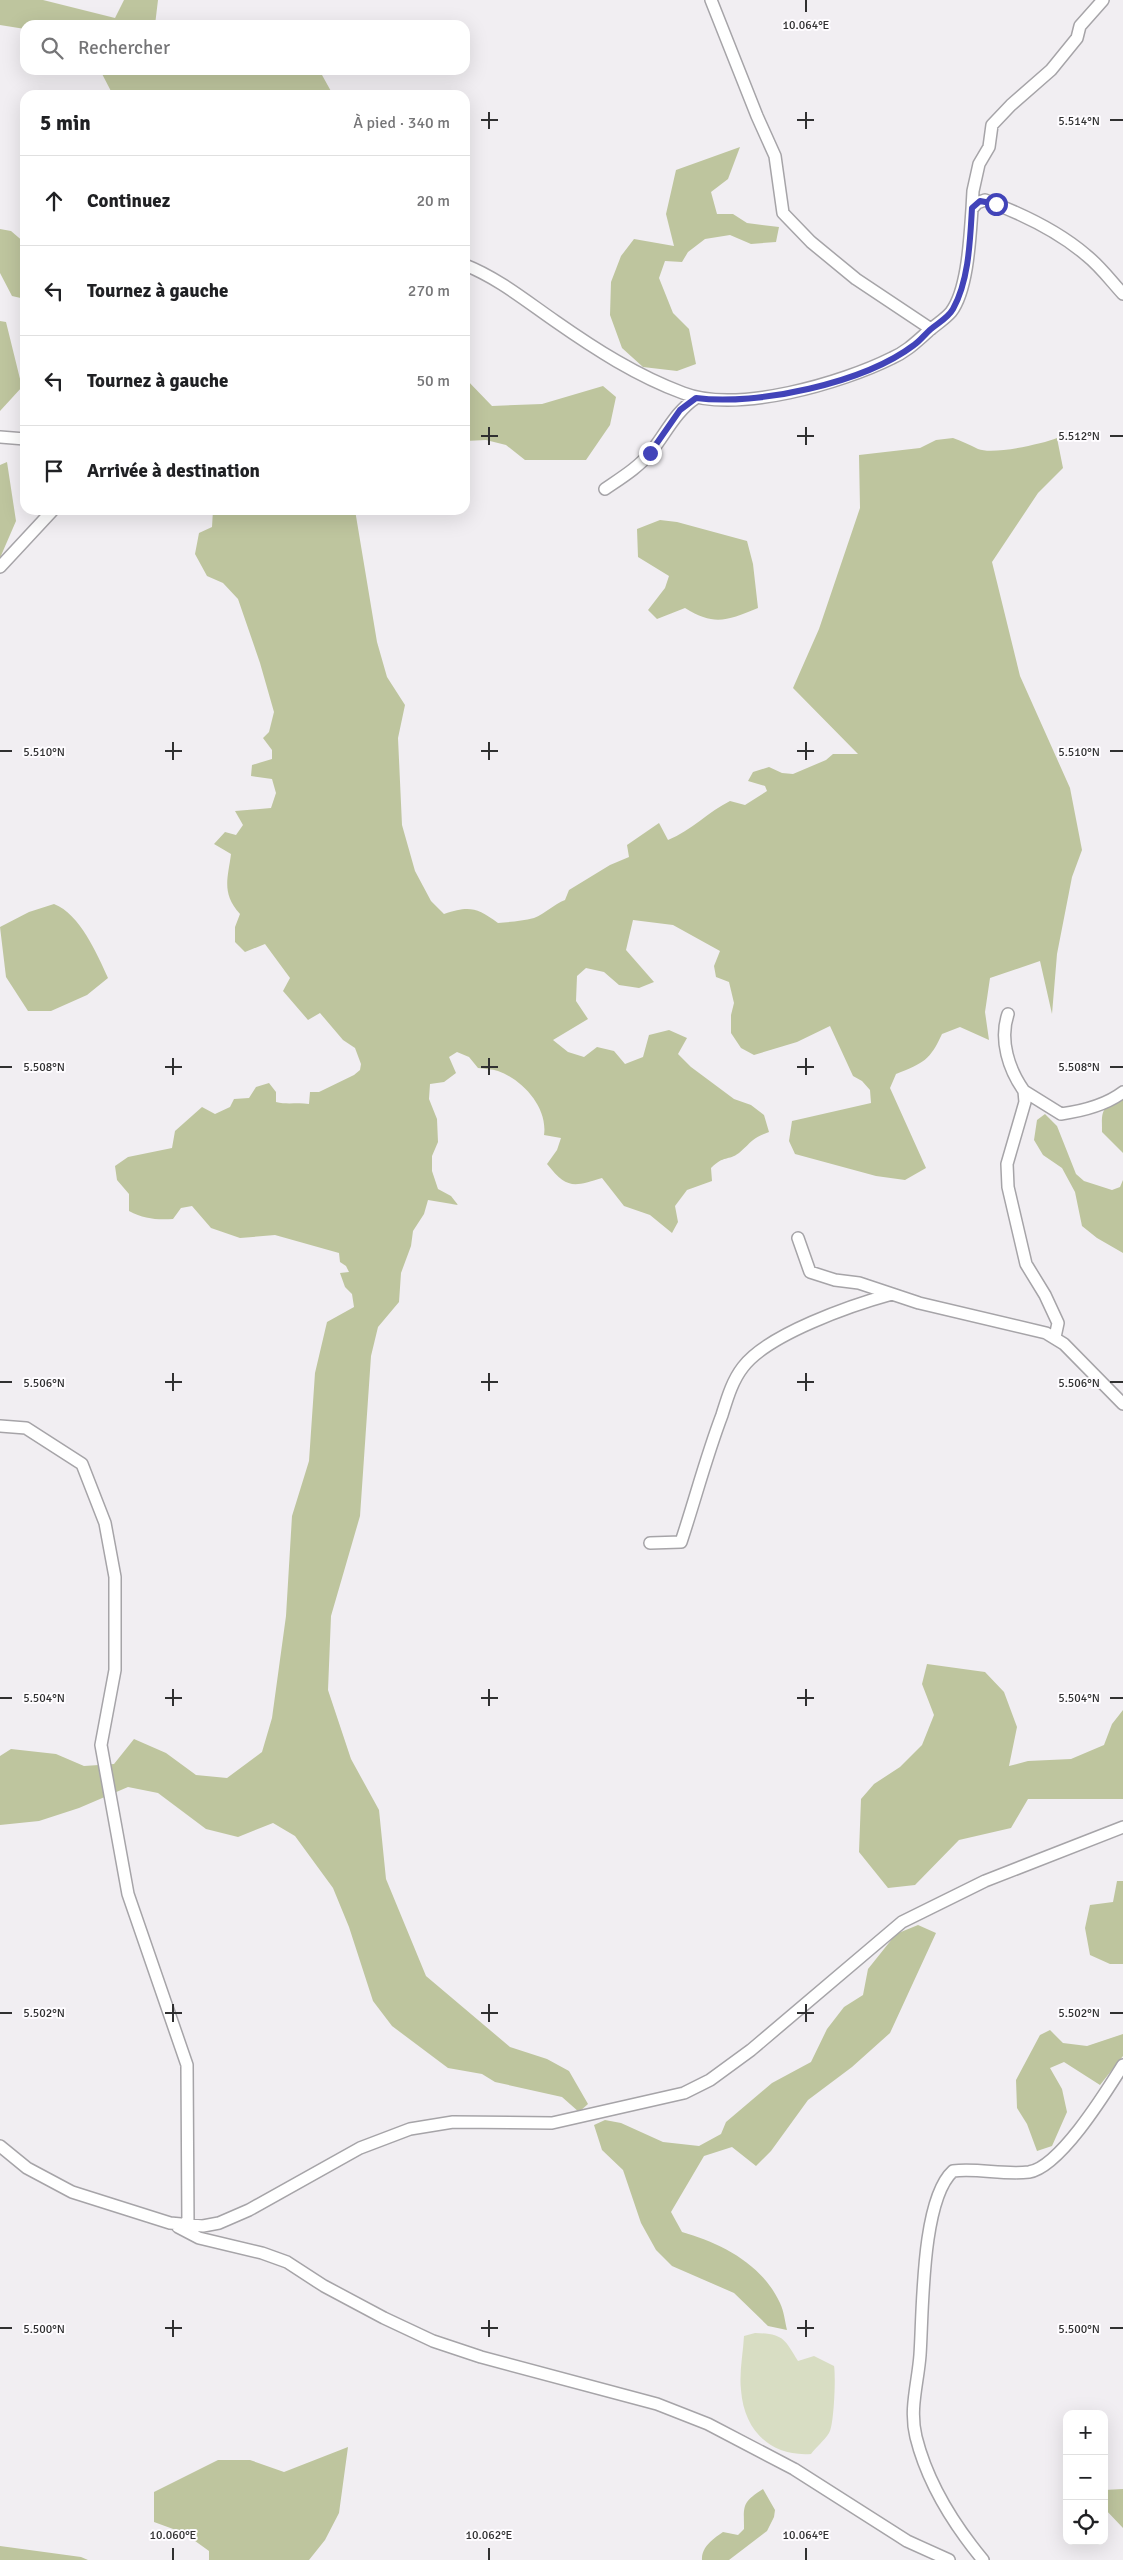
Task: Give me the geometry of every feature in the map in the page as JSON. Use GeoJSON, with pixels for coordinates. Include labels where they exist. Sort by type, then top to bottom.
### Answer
{"type":"FeatureCollection","features":[{"type":"Feature","properties":{"kind":"street"},"geometry":{"type":"LineString","coordinates":[[711,0],[775,156],[783,213],[811,242],[856,280],[931,329]]}},
{"type":"Feature","properties":{"kind":"street"},"geometry":{"type":"LineString","coordinates":[[470,268],[503,285],[623,365],[661,384],[696,398],[717,400],[777,395],[844,378],[893,358],[914,345],[952,310],[961,288],[973,191],[979,164],[988,147],[992,125],[1050,70],[1077,38],[1080,26],[1103,0]]}},
{"type":"Feature","properties":{"kind":"street"},"geometry":{"type":"LineString","coordinates":[[972,208],[977,203],[985,200],[1059,236],[1086,255],[1123,294]]}},
{"type":"Feature","properties":{"kind":"street"},"geometry":{"type":"LineString","coordinates":[[606,489],[650,453],[680,410],[696,398]]}},
{"type":"Feature","properties":{"kind":"street"},"geometry":{"type":"LineString","coordinates":[[0,437],[20,439]]}},
{"type":"Feature","properties":{"kind":"street"},"geometry":{"type":"LineString","coordinates":[[0,567],[48,515]]}},
{"type":"Feature","properties":{"kind":"street"},"geometry":{"type":"LineString","coordinates":[[1008,1014],[1004,1034],[1010,1066],[1013,1076],[1024,1091],[1041,1099],[1061,1114],[1113,1100],[1123,1092]]}},
{"type":"Feature","properties":{"kind":"street"},"geometry":{"type":"LineString","coordinates":[[1024,1091],[1025,1102],[1007,1164],[1008,1188],[1026,1264],[1045,1295],[1058,1324],[1055,1337]]}},
{"type":"Feature","properties":{"kind":"street"},"geometry":{"type":"LineString","coordinates":[[798,1238],[810,1272],[835,1280],[859,1283],[919,1303],[1038,1330],[1055,1337],[1123,1404]]}},
{"type":"Feature","properties":{"kind":"street"},"geometry":{"type":"LineString","coordinates":[[650,1543],[681,1542],[710,1448],[736,1378],[744,1366],[783,1337],[824,1317],[857,1304],[892,1294]]}},
{"type":"Feature","properties":{"kind":"street"},"geometry":{"type":"LineString","coordinates":[[0,1426],[26,1428],[82,1464],[105,1523],[115,1577],[115,1670],[100,1745],[128,1894],[187,2065],[188,2226]]}},
{"type":"Feature","properties":{"kind":"street"},"geometry":{"type":"LineString","coordinates":[[0,2146],[27,2168],[72,2192],[170,2223],[203,2226],[219,2223],[249,2210],[360,2148],[410,2129],[453,2122],[552,2123],[684,2093],[710,2080],[751,2050],[902,1922],[985,1881],[1123,1827]]}},
{"type":"Feature","properties":{"kind":"street"},"geometry":{"type":"LineString","coordinates":[[983,2560],[948,2512],[916,2437],[912,2403],[920,2356],[924,2262],[936,2206],[946,2177],[953,2171],[1012,2174],[1032,2171],[1044,2166],[1058,2155],[1076,2133],[1123,2065]]}},
{"type":"Feature","properties":{"kind":"street"},"geometry":{"type":"LineString","coordinates":[[170,2223],[199,2238],[262,2253],[287,2262],[375,2314],[432,2341],[481,2357],[657,2404],[708,2424],[794,2470],[907,2541],[949,2560]]}},
{"type":"Feature","properties":{"kind":"green space"},"geometry":{"type":"Polygon","coordinates":[[[0,0],[43,0],[115,18],[124,0],[158,0],[156,20],[20,20],[20,28],[0,25],[0,0]]]}},
{"type":"Feature","properties":{"kind":"green space"},"geometry":{"type":"Polygon","coordinates":[[[103,75],[322,75],[330,90],[110,90],[103,75]]]}},
{"type":"Feature","properties":{"kind":"green space"},"geometry":{"type":"Polygon","coordinates":[[[740,147],[728,179],[711,192],[717,214],[733,214],[747,223],[779,227],[776,242],[751,244],[730,235],[705,239],[688,252],[682,262],[665,261],[659,278],[673,313],[689,329],[696,364],[677,371],[643,367],[622,348],[610,315],[611,282],[621,256],[634,239],[674,246],[666,214],[676,170],[740,147]]]}},
{"type":"Feature","properties":{"kind":"green space"},"geometry":{"type":"Polygon","coordinates":[[[0,229],[11,231],[20,239],[20,298],[12,296],[0,273],[0,229]]]}},
{"type":"Feature","properties":{"kind":"green space"},"geometry":{"type":"Polygon","coordinates":[[[0,321],[6,322],[20,379],[20,389],[0,411],[0,321]]]}},
{"type":"Feature","properties":{"kind":"green space"},"geometry":{"type":"Polygon","coordinates":[[[470,383],[492,406],[542,404],[603,386],[616,397],[610,425],[586,460],[525,460],[506,445],[486,440],[470,441],[470,383]]]}},
{"type":"Feature","properties":{"kind":"green space"},"geometry":{"type":"Polygon","coordinates":[[[953,438],[978,449],[995,451],[1029,446],[1057,438],[1063,468],[1038,493],[992,562],[1020,676],[1070,788],[1082,850],[1072,877],[1057,954],[1052,1014],[1040,961],[990,978],[985,1012],[989,1040],[960,1027],[942,1034],[930,1055],[913,1067],[896,1074],[890,1088],[926,1168],[905,1180],[876,1176],[795,1154],[789,1141],[792,1121],[871,1103],[870,1090],[862,1081],[853,1076],[830,1026],[797,1042],[754,1055],[741,1048],[731,1033],[731,1015],[734,1003],[729,982],[716,977],[714,966],[720,951],[673,925],[633,920],[626,950],[654,982],[639,988],[619,985],[604,972],[586,968],[577,976],[576,1001],[588,1019],[553,1040],[568,1052],[584,1057],[597,1047],[614,1051],[625,1064],[643,1057],[649,1035],[669,1030],[687,1038],[678,1054],[691,1067],[734,1099],[751,1105],[764,1115],[769,1132],[755,1139],[739,1153],[715,1164],[711,1168],[712,1181],[687,1190],[675,1206],[678,1222],[672,1233],[650,1215],[624,1206],[602,1178],[571,1184],[560,1178],[547,1164],[557,1150],[561,1138],[544,1135],[542,1115],[532,1096],[525,1088],[507,1075],[496,1070],[478,1068],[469,1057],[457,1052],[449,1057],[456,1073],[444,1082],[430,1084],[429,1099],[437,1119],[438,1142],[432,1156],[432,1171],[438,1189],[451,1196],[458,1205],[428,1200],[424,1214],[413,1231],[411,1246],[401,1273],[399,1302],[378,1327],[371,1356],[360,1516],[331,1616],[328,1690],[351,1759],[379,1810],[386,1879],[426,1976],[510,2047],[547,2059],[569,2071],[588,2104],[579,2112],[562,2097],[495,2082],[482,2074],[448,2068],[392,2026],[373,2001],[349,1927],[333,1888],[295,1836],[273,1823],[238,1837],[206,1829],[158,1793],[128,1787],[79,1808],[39,1821],[0,1825],[0,1756],[11,1749],[56,1754],[84,1766],[114,1764],[134,1739],[166,1753],[196,1775],[227,1778],[262,1752],[272,1718],[286,1616],[292,1516],[309,1461],[315,1373],[327,1322],[354,1307],[352,1294],[345,1287],[340,1273],[349,1272],[346,1266],[340,1262],[339,1253],[275,1235],[240,1238],[211,1228],[192,1206],[181,1208],[173,1219],[156,1219],[140,1216],[129,1211],[129,1194],[117,1180],[115,1166],[128,1157],[172,1148],[175,1131],[202,1107],[215,1114],[230,1107],[234,1099],[249,1098],[256,1087],[269,1083],[276,1092],[276,1102],[309,1104],[310,1092],[319,1092],[354,1075],[360,1070],[361,1064],[355,1048],[343,1040],[320,1013],[308,1020],[283,991],[290,978],[265,944],[245,952],[235,942],[235,927],[240,914],[230,899],[228,892],[227,885],[231,854],[214,844],[225,832],[236,835],[243,825],[235,811],[271,808],[276,793],[272,779],[251,776],[252,765],[272,759],[272,750],[263,738],[269,732],[274,712],[260,663],[238,599],[223,583],[207,576],[195,554],[199,533],[212,527],[213,515],[356,515],[377,642],[387,677],[405,705],[398,738],[402,825],[415,871],[431,901],[444,914],[472,909],[498,923],[516,921],[534,918],[542,914],[565,900],[569,890],[610,865],[629,857],[627,845],[659,823],[668,840],[730,801],[745,805],[767,791],[765,786],[748,781],[753,772],[769,767],[782,773],[793,774],[826,760],[833,754],[858,754],[793,688],[819,629],[860,508],[859,455],[920,448],[936,440],[953,438]]]}},
{"type":"Feature","properties":{"kind":"green space"},"geometry":{"type":"Polygon","coordinates":[[[7,462],[16,521],[0,558],[0,465],[7,462]]]}},
{"type":"Feature","properties":{"kind":"green space"},"geometry":{"type":"Polygon","coordinates":[[[660,520],[677,522],[747,541],[753,564],[758,608],[722,620],[705,618],[685,608],[657,619],[648,610],[665,588],[669,576],[638,557],[637,529],[660,520]]]}},
{"type":"Feature","properties":{"kind":"green space"},"geometry":{"type":"Polygon","coordinates":[[[54,904],[72,916],[80,925],[108,978],[87,995],[51,1011],[28,1011],[6,977],[0,927],[29,912],[54,904]]]}},
{"type":"Feature","properties":{"kind":"green space"},"geometry":{"type":"Polygon","coordinates":[[[1119,1099],[1123,1100],[1123,1153],[1102,1132],[1103,1112],[1108,1106],[1119,1099]]]}},
{"type":"Feature","properties":{"kind":"green space"},"geometry":{"type":"Polygon","coordinates":[[[1045,1114],[1057,1126],[1076,1174],[1084,1181],[1112,1190],[1120,1187],[1123,1180],[1123,1253],[1097,1238],[1082,1226],[1075,1192],[1062,1168],[1043,1155],[1034,1140],[1037,1120],[1045,1114]]]}},
{"type":"Feature","properties":{"kind":"green space"},"geometry":{"type":"Polygon","coordinates":[[[927,1664],[985,1672],[1004,1692],[1017,1727],[1009,1766],[1028,1761],[1071,1759],[1104,1745],[1112,1724],[1123,1710],[1123,1799],[1028,1799],[1011,1828],[959,1840],[915,1885],[888,1888],[859,1852],[861,1799],[874,1784],[900,1767],[922,1745],[934,1715],[922,1684],[927,1664]]]}},
{"type":"Feature","properties":{"kind":"green space"},"geometry":{"type":"Polygon","coordinates":[[[1117,1881],[1123,1881],[1123,1964],[1110,1964],[1090,1955],[1085,1928],[1090,1905],[1113,1902],[1117,1881]]]}},
{"type":"Feature","properties":{"kind":"green space"},"geometry":{"type":"Polygon","coordinates":[[[918,1925],[936,1933],[890,2033],[852,2067],[808,2100],[771,2151],[756,2166],[732,2147],[704,2156],[671,2212],[682,2232],[725,2249],[739,2257],[763,2277],[780,2303],[787,2330],[768,2326],[734,2293],[672,2266],[656,2250],[641,2223],[623,2170],[602,2150],[594,2125],[605,2120],[621,2123],[663,2142],[699,2146],[721,2134],[726,2122],[772,2083],[811,2062],[827,2029],[844,2007],[863,1995],[868,1969],[896,1934],[918,1925]]]}},
{"type":"Feature","properties":{"kind":"green space"},"geometry":{"type":"Polygon","coordinates":[[[1050,2030],[1063,2043],[1087,2046],[1123,2034],[1123,2056],[1100,2085],[1064,2062],[1050,2068],[1062,2089],[1067,2112],[1052,2146],[1037,2151],[1027,2124],[1017,2108],[1016,2080],[1040,2035],[1050,2030]]]}},
{"type":"Feature","properties":{"kind":"green space"},"geometry":{"type":"Polygon","coordinates":[[[755,2333],[777,2336],[782,2339],[798,2361],[814,2356],[834,2366],[834,2401],[831,2429],[811,2454],[796,2454],[772,2446],[754,2429],[747,2417],[741,2390],[741,2363],[744,2336],[755,2333]]]}},
{"type":"Feature","properties":{"kind":"green space"},"geometry":{"type":"Polygon","coordinates":[[[348,2447],[339,2513],[325,2540],[309,2560],[209,2560],[209,2551],[184,2533],[154,2522],[154,2492],[218,2460],[250,2460],[284,2472],[348,2447]]]}},
{"type":"Feature","properties":{"kind":"green space"},"geometry":{"type":"Polygon","coordinates":[[[763,2489],[775,2510],[774,2517],[767,2531],[729,2560],[702,2560],[706,2547],[716,2537],[723,2532],[738,2535],[744,2529],[745,2506],[751,2498],[763,2489]]]}},
{"type":"Feature","properties":{"kind":"green space"},"geometry":{"type":"Polygon","coordinates":[[[1123,2489],[1123,2528],[1108,2512],[1108,2490],[1123,2489]]]}},
{"type":"Feature","properties":{"kind":"green space"},"geometry":{"type":"Polygon","coordinates":[[[0,2546],[81,2557],[88,2560],[0,2560],[0,2546]]]}},
{"type":"Feature","properties":{"kind":"route"},"geometry":{"type":"LineString","coordinates":[[650,453],[680,410],[696,398],[717,400],[777,395],[809,388],[860,373],[893,358],[914,345],[952,310],[961,288],[972,208],[980,201],[985,200],[996,204]]}}]}
